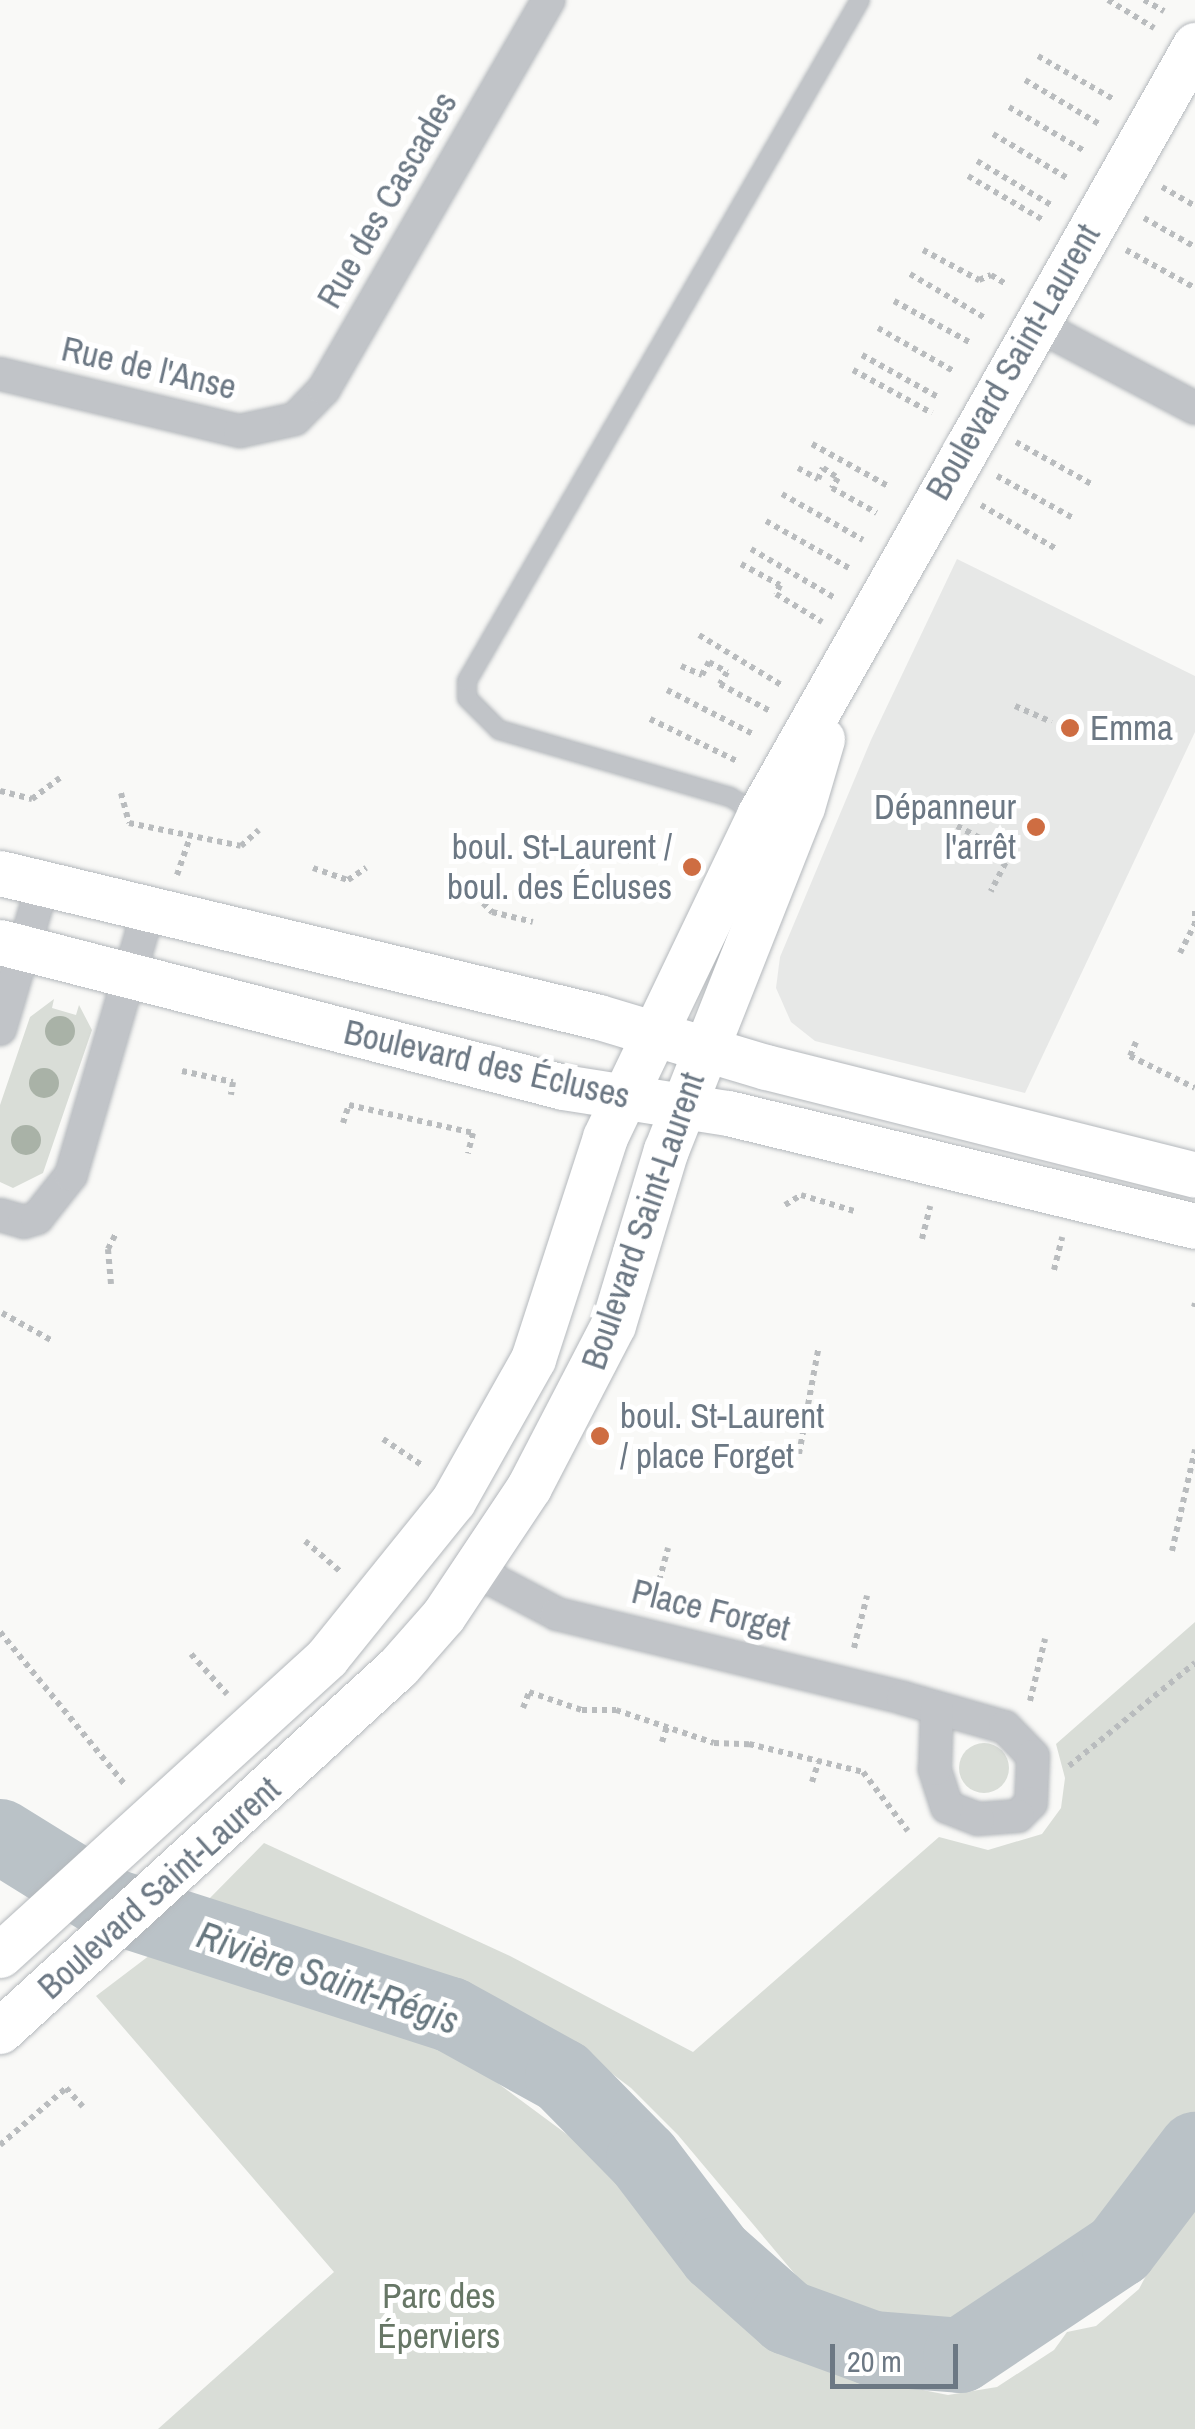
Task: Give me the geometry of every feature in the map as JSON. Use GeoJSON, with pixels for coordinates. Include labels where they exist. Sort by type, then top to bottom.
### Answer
{"type":"FeatureCollection","features":[{"type":"Feature","properties":{"kind":"street","name":"Rue des Cascades"},"geometry":{"type":"LineString","coordinates":[[280,425],[309,408],[324,389],[549,0]]}},
{"type":"Feature","properties":{"kind":"street","name":"Boulevard Saint-Laurent"},"geometry":{"type":"LineString","coordinates":[[0,1954],[327,1657],[389,1588],[453,1501],[533,1359],[624,1097],[758,815],[839,682],[1034,324],[1195,45]]}},
{"type":"Feature","properties":{"kind":"street"},"geometry":{"type":"LineString","coordinates":[[1034,324],[1195,408]]}},
{"type":"Feature","properties":{"kind":"street","name":"Rue de l'Anse"},"geometry":{"type":"LineString","coordinates":[[0,374],[240,431],[280,425]]}},
{"type":"Feature","properties":{"kind":"street","name":"Boulevard Saint-Laurent"},"geometry":{"type":"LineString","coordinates":[[0,2031],[184,1868],[398,1667],[474,1570],[546,1460],[596,1367],[703,1048],[802,807],[839,682]]}},
{"type":"Feature","properties":{"kind":"street","name":"Boulevard des Écluses"},"geometry":{"type":"LineString","coordinates":[[0,873],[43,884],[163,892],[703,1048],[1195,1175]]}},
{"type":"Feature","properties":{"kind":"street"},"geometry":{"type":"LineString","coordinates":[[0,1029],[12,945],[43,884]]}},
{"type":"Feature","properties":{"kind":"street"},"geometry":{"type":"LineString","coordinates":[[0,1214],[24,1222],[37,1218],[63,1190],[130,980],[163,892]]}},
{"type":"Feature","properties":{"kind":"street","name":"Boulevard des Écluses"},"geometry":{"type":"LineString","coordinates":[[12,945],[130,980],[1195,1226]]}},
{"type":"Feature","properties":{"kind":"street","name":"Place Forget"},"geometry":{"type":"LineString","coordinates":[[474,1570],[538,1607],[938,1708],[1021,1738]]}},
{"type":"Feature","properties":{"kind":"street"},"geometry":{"type":"LineString","coordinates":[[938,1708],[940,1796],[958,1814],[1000,1820],[1018,1816],[1030,1802],[1033,1756],[1021,1738]]}},
{"type":"Feature","properties":{"kind":"lane"},"geometry":{"type":"LineString","coordinates":[[758,815],[730,797],[499,730],[467,698],[467,681],[860,0]]}},
{"type":"Feature","properties":{"kind":"path"},"geometry":{"type":"LineString","coordinates":[[1108,0],[1154,28]]}},
{"type":"Feature","properties":{"kind":"path"},"geometry":{"type":"LineString","coordinates":[[1144,0],[1164,11]]}},
{"type":"Feature","properties":{"kind":"path"},"geometry":{"type":"LineString","coordinates":[[1038,56],[1113,99]]}},
{"type":"Feature","properties":{"kind":"path"},"geometry":{"type":"LineString","coordinates":[[1025,80],[1099,124]]}},
{"type":"Feature","properties":{"kind":"path"},"geometry":{"type":"LineString","coordinates":[[1008,107],[1083,150]]}},
{"type":"Feature","properties":{"kind":"path"},"geometry":{"type":"LineString","coordinates":[[993,134],[1067,178]]}},
{"type":"Feature","properties":{"kind":"path"},"geometry":{"type":"LineString","coordinates":[[977,161],[1052,205]]}},
{"type":"Feature","properties":{"kind":"path"},"geometry":{"type":"LineString","coordinates":[[968,176],[1043,220]]}},
{"type":"Feature","properties":{"kind":"path"},"geometry":{"type":"LineString","coordinates":[[1162,188],[1195,206]]}},
{"type":"Feature","properties":{"kind":"path"},"geometry":{"type":"LineString","coordinates":[[1144,218],[1195,247]]}},
{"type":"Feature","properties":{"kind":"path"},"geometry":{"type":"LineString","coordinates":[[923,250],[979,280],[991,275],[1006,284]]}},
{"type":"Feature","properties":{"kind":"path"},"geometry":{"type":"LineString","coordinates":[[1125,250],[1195,288]]}},
{"type":"Feature","properties":{"kind":"path"},"geometry":{"type":"LineString","coordinates":[[910,274],[986,318]]}},
{"type":"Feature","properties":{"kind":"path"},"geometry":{"type":"LineString","coordinates":[[894,301],[971,344]]}},
{"type":"Feature","properties":{"kind":"path"},"geometry":{"type":"LineString","coordinates":[[878,328],[954,372]]}},
{"type":"Feature","properties":{"kind":"path"},"geometry":{"type":"LineString","coordinates":[[862,355],[940,398]]}},
{"type":"Feature","properties":{"kind":"path"},"geometry":{"type":"LineString","coordinates":[[853,370],[932,413]]}},
{"type":"Feature","properties":{"kind":"path"},"geometry":{"type":"LineString","coordinates":[[1014,441],[1093,485]]}},
{"type":"Feature","properties":{"kind":"path"},"geometry":{"type":"LineString","coordinates":[[812,444],[890,487]]}},
{"type":"Feature","properties":{"kind":"path"},"geometry":{"type":"LineString","coordinates":[[798,468],[818,479],[823,468],[838,478],[832,488],[876,513]]}},
{"type":"Feature","properties":{"kind":"path"},"geometry":{"type":"LineString","coordinates":[[995,474],[1074,519]]}},
{"type":"Feature","properties":{"kind":"path"},"geometry":{"type":"LineString","coordinates":[[782,494],[863,540]]}},
{"type":"Feature","properties":{"kind":"path"},"geometry":{"type":"LineString","coordinates":[[978,504],[1058,550]]}},
{"type":"Feature","properties":{"kind":"path"},"geometry":{"type":"LineString","coordinates":[[766,521],[849,568]]}},
{"type":"Feature","properties":{"kind":"path"},"geometry":{"type":"LineString","coordinates":[[750,548],[834,598]]}},
{"type":"Feature","properties":{"kind":"path"},"geometry":{"type":"LineString","coordinates":[[742,564],[780,585],[776,594],[822,623]]}},
{"type":"Feature","properties":{"kind":"path"},"geometry":{"type":"LineString","coordinates":[[699,635],[788,689]]}},
{"type":"Feature","properties":{"kind":"path"},"geometry":{"type":"LineString","coordinates":[[681,666],[702,675],[708,662],[726,672],[720,684],[775,713]]}},
{"type":"Feature","properties":{"kind":"path"},"geometry":{"type":"LineString","coordinates":[[667,690],[761,739]]}},
{"type":"Feature","properties":{"kind":"path"},"geometry":{"type":"LineString","coordinates":[[1015,706],[1052,722]]}},
{"type":"Feature","properties":{"kind":"path"},"geometry":{"type":"LineString","coordinates":[[650,719],[746,766]]}},
{"type":"Feature","properties":{"kind":"path"},"geometry":{"type":"LineString","coordinates":[[0,791],[32,799],[60,778]]}},
{"type":"Feature","properties":{"kind":"path"},"geometry":{"type":"LineString","coordinates":[[120,793],[129,823],[241,846],[259,830]]}},
{"type":"Feature","properties":{"kind":"path"},"geometry":{"type":"LineString","coordinates":[[957,826],[1010,854],[991,891]]}},
{"type":"Feature","properties":{"kind":"path"},"geometry":{"type":"LineString","coordinates":[[163,892],[190,837]]}},
{"type":"Feature","properties":{"kind":"path"},"geometry":{"type":"LineString","coordinates":[[313,868],[348,880],[366,868]]}},
{"type":"Feature","properties":{"kind":"path"},"geometry":{"type":"LineString","coordinates":[[468,889],[492,912],[532,922]]}},
{"type":"Feature","properties":{"kind":"path"},"geometry":{"type":"LineString","coordinates":[[1180,953],[1195,923],[1195,911]]}},
{"type":"Feature","properties":{"kind":"path"},"geometry":{"type":"LineString","coordinates":[[1136,1042],[1130,1056],[1195,1088]]}},
{"type":"Feature","properties":{"kind":"path"},"geometry":{"type":"LineString","coordinates":[[182,1070],[233,1082],[231,1095]]}},
{"type":"Feature","properties":{"kind":"path"},"geometry":{"type":"LineString","coordinates":[[343,1123],[348,1105],[473,1133],[468,1153]]}},
{"type":"Feature","properties":{"kind":"path"},"geometry":{"type":"LineString","coordinates":[[922,1239],[932,1194]]}},
{"type":"Feature","properties":{"kind":"path"},"geometry":{"type":"LineString","coordinates":[[785,1204],[800,1195],[854,1210]]}},
{"type":"Feature","properties":{"kind":"path"},"geometry":{"type":"LineString","coordinates":[[1054,1270],[1064,1226]]}},
{"type":"Feature","properties":{"kind":"path"},"geometry":{"type":"LineString","coordinates":[[111,1284],[108,1249],[115,1235]]}},
{"type":"Feature","properties":{"kind":"path"},"geometry":{"type":"LineString","coordinates":[[2,1313],[51,1340]]}},
{"type":"Feature","properties":{"kind":"path"},"geometry":{"type":"LineString","coordinates":[[799,1454],[818,1350]]}},
{"type":"Feature","properties":{"kind":"path"},"geometry":{"type":"LineString","coordinates":[[383,1439],[433,1472]]}},
{"type":"Feature","properties":{"kind":"path"},"geometry":{"type":"LineString","coordinates":[[1172,1551],[1195,1450]]}},
{"type":"Feature","properties":{"kind":"path"},"geometry":{"type":"LineString","coordinates":[[304,1542],[353,1582]]}},
{"type":"Feature","properties":{"kind":"path"},"geometry":{"type":"LineString","coordinates":[[644,1636],[668,1548]]}},
{"type":"Feature","properties":{"kind":"path"},"geometry":{"type":"LineString","coordinates":[[846,1684],[866,1596]]}},
{"type":"Feature","properties":{"kind":"path"},"geometry":{"type":"LineString","coordinates":[[0,1632],[133,1791]]}},
{"type":"Feature","properties":{"kind":"path"},"geometry":{"type":"LineString","coordinates":[[1021,1738],[1045,1640]]}},
{"type":"Feature","properties":{"kind":"path"},"geometry":{"type":"LineString","coordinates":[[191,1654],[232,1700]]}},
{"type":"Feature","properties":{"kind":"path"},"geometry":{"type":"LineString","coordinates":[[1064,1768],[1080,1763],[1195,1662]]}},
{"type":"Feature","properties":{"kind":"path"},"geometry":{"type":"LineString","coordinates":[[523,1708],[530,1692],[714,1743],[863,1772],[908,1831]]}},
{"type":"Feature","properties":{"kind":"path"},"geometry":{"type":"LineString","coordinates":[[662,1742],[667,1727]]}},
{"type":"Feature","properties":{"kind":"path"},"geometry":{"type":"LineString","coordinates":[[812,1782],[818,1761]]}},
{"type":"Feature","properties":{"kind":"path"},"geometry":{"type":"LineString","coordinates":[[0,2145],[66,2088],[83,2106]]}},
{"type":"Feature","properties":{"kind":"shaded area"},"geometry":{"type":"Polygon","coordinates":[[[957,559],[1195,676],[1195,732],[1025,1093],[815,1041],[791,1022],[776,988],[780,957],[871,740],[957,559]]]}},
{"type":"Feature","properties":{"kind":"green space"},"geometry":{"type":"Polygon","coordinates":[[[54,999],[52,1008],[76,1015],[79,1005],[92,1030],[43,1173],[13,1188],[0,1182],[0,1105],[30,1017],[54,999]]]}},
{"type":"Feature","properties":{"kind":"green space"},"geometry":{"type":"Polygon","coordinates":[[[1195,1622],[1195,2122],[1160,2146],[1076,2243],[1014,2291],[952,2317],[872,2320],[815,2298],[678,2135],[631,2088],[569,2041],[476,1991],[207,1901],[264,1843],[510,1956],[693,2052],[939,1837],[988,1850],[1042,1834],[1061,1808],[1065,1778],[1056,1744],[1195,1622]]]}},
{"type":"Feature","properties":{"kind":"green space"},"geometry":{"type":"Polygon","coordinates":[[[984,1743],[1002,1750],[1009,1768],[1002,1786],[984,1793],[966,1786],[959,1768],[966,1750],[984,1743]]]}},
{"type":"Feature","properties":{"kind":"green space","name":"Parc des Éperviers"},"geometry":{"type":"Polygon","coordinates":[[[154,1952],[292,1986],[410,2034],[484,2073],[611,2167],[659,2216],[722,2300],[837,2373],[948,2395],[997,2387],[1054,2350],[1067,2332],[1096,2326],[1139,2289],[1195,2183],[1195,2429],[158,2429],[334,2272],[96,1996],[154,1952]]]}},
{"type":"Feature","properties":{"kind":"waterway","name":"Rivière Saint-Régis"},"geometry":{"type":"LineString","coordinates":[[0,1836],[113,1906],[450,2014],[562,2076],[643,2158],[716,2254],[787,2317],[872,2348],[960,2355],[1119,2249],[1195,2149]]}},
{"type":"Feature","properties":{"kind":"place","name":"Emma"},"geometry":{"type":"Point","coordinates":[1070,728]}},
{"type":"Feature","properties":{"kind":"place","name":"Dépanneur l'arrêt"},"geometry":{"type":"Point","coordinates":[1036,827]}},
{"type":"Feature","properties":{"kind":"place","name":"boul. St-Laurent / boul. des Écluses"},"geometry":{"type":"Point","coordinates":[692,867]}},
{"type":"Feature","properties":{"kind":"place","name":"boul. St-Laurent / place Forget"},"geometry":{"type":"Point","coordinates":[600,1436]}}]}
